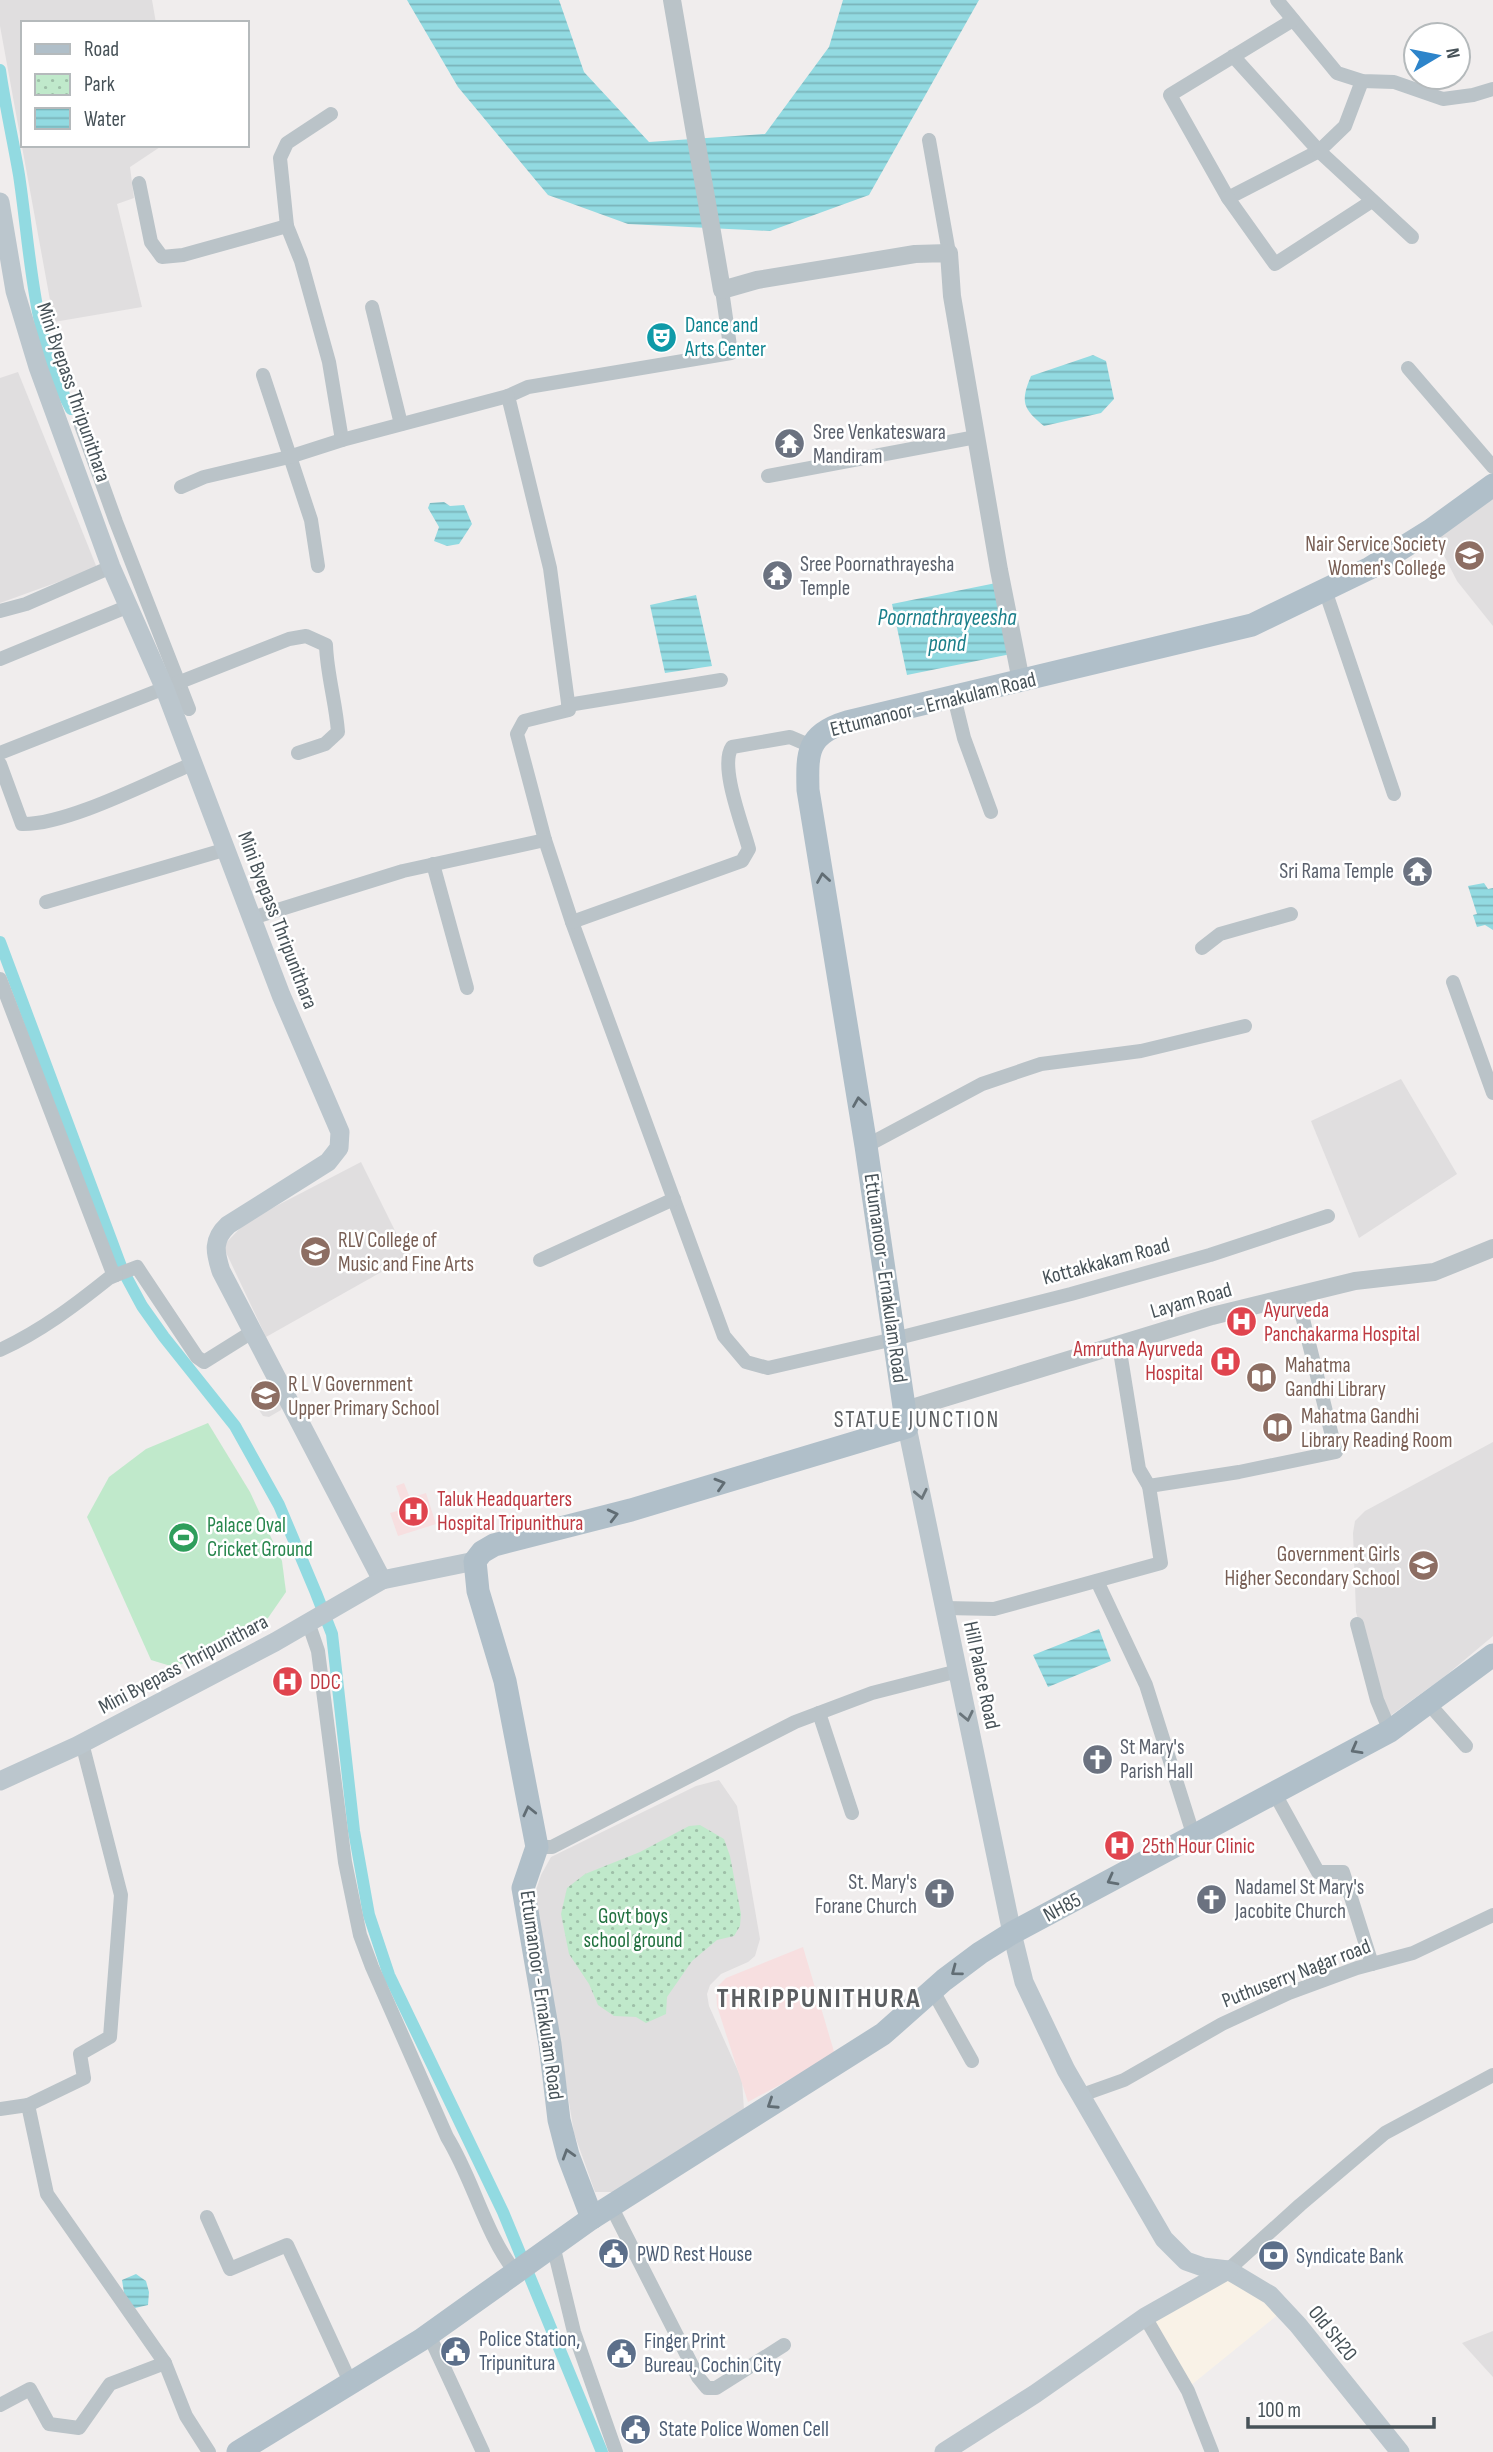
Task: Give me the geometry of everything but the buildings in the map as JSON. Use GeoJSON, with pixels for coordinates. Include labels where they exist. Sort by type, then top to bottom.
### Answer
{"type":"FeatureCollection","features":[{"type":"Feature","properties":{"kind":"main road","name":"Mini Byepass Thripunithara"},"geometry":{"type":"LineString","coordinates":[[0,202],[15,291],[38,368],[111,566],[132,597],[171,685],[192,764],[227,849],[281,995],[337,1119],[341,1140],[339,1148],[328,1162],[228,1226],[216,1240],[215,1246],[221,1271],[383,1580]]}},
{"type":"Feature","properties":{"kind":"main road","name":"Ettumanoor - Ernakulam Road"},"geometry":{"type":"LineString","coordinates":[[906,1418],[866,1146],[808,790],[807,762],[811,746],[819,734],[830,727],[1229,632],[1272,616],[1370,568],[1431,530],[1493,485]]}},
{"type":"Feature","properties":{"kind":"main road"},"geometry":{"type":"LineString","coordinates":[[475,1561],[482,1552],[495,1545],[631,1510],[906,1418]]}},
{"type":"Feature","properties":{"kind":"main road","name":"Hill Palace Road"},"geometry":{"type":"LineString","coordinates":[[906,1418],[1012,1933]]}},
{"type":"Feature","properties":{"kind":"main road","name":"Mini Byepass Thripunithara"},"geometry":{"type":"LineString","coordinates":[[0,1782],[82,1743],[383,1580],[475,1561]]}},
{"type":"Feature","properties":{"kind":"main road","name":"Ettumanoor - Ernakulam Road"},"geometry":{"type":"LineString","coordinates":[[475,1561],[478,1591],[505,1681],[537,1847],[523,1888],[550,2044],[559,2120],[568,2155],[601,2212]]}},
{"type":"Feature","properties":{"kind":"main road","name":"NH85"},"geometry":{"type":"LineString","coordinates":[[1012,1933],[1390,1731],[1493,1656]]}},
{"type":"Feature","properties":{"kind":"main road"},"geometry":{"type":"LineString","coordinates":[[238,2452],[429,2335],[601,2212],[883,2034],[980,1953],[1012,1933],[1024,1982],[1079,2096],[1164,2239],[1186,2261],[1202,2267],[1228,2270]]}},
{"type":"Feature","properties":{"kind":"main road"},"geometry":{"type":"LineString","coordinates":[[944,2452],[1035,2394],[1145,2317],[1228,2270]]}},
{"type":"Feature","properties":{"kind":"main road","name":"Old SH20"},"geometry":{"type":"LineString","coordinates":[[1228,2270],[1270,2295],[1298,2325],[1400,2452]]}},
{"type":"Feature","properties":{"kind":"street"},"geometry":{"type":"LineString","coordinates":[[181,487],[204,477],[289,457],[342,440],[508,396],[528,387],[731,353],[672,0]]}},
{"type":"Feature","properties":{"kind":"street"},"geometry":{"type":"LineString","coordinates":[[1277,0],[1337,73],[1362,82],[1394,82],[1443,99],[1493,89]]}},
{"type":"Feature","properties":{"kind":"street"},"geometry":{"type":"LineString","coordinates":[[1293,20],[1170,95],[1228,198],[1275,264],[1372,201]]}},
{"type":"Feature","properties":{"kind":"street"},"geometry":{"type":"LineString","coordinates":[[1233,56],[1319,151],[1412,237]]}},
{"type":"Feature","properties":{"kind":"street"},"geometry":{"type":"LineString","coordinates":[[1228,198],[1319,151],[1345,126],[1362,82]]}},
{"type":"Feature","properties":{"kind":"street"},"geometry":{"type":"LineString","coordinates":[[331,114],[287,143],[280,158],[286,226],[301,261],[329,362],[342,440]]}},
{"type":"Feature","properties":{"kind":"street"},"geometry":{"type":"LineString","coordinates":[[929,140],[949,253],[952,296],[1021,681]]}},
{"type":"Feature","properties":{"kind":"street"},"geometry":{"type":"LineString","coordinates":[[139,183],[151,242],[162,257],[183,255],[286,226]]}},
{"type":"Feature","properties":{"kind":"street"},"geometry":{"type":"LineString","coordinates":[[722,290],[757,280],[889,258],[949,253]]}},
{"type":"Feature","properties":{"kind":"street"},"geometry":{"type":"LineString","coordinates":[[372,307],[401,424]]}},
{"type":"Feature","properties":{"kind":"street"},"geometry":{"type":"LineString","coordinates":[[1408,368],[1493,467]]}},
{"type":"Feature","properties":{"kind":"street"},"geometry":{"type":"LineString","coordinates":[[262,375],[311,520],[318,566]]}},
{"type":"Feature","properties":{"kind":"street"},"geometry":{"type":"LineString","coordinates":[[508,396],[550,568],[568,705]]}},
{"type":"Feature","properties":{"kind":"street"},"geometry":{"type":"LineString","coordinates":[[0,659],[132,597],[81,425]]}},
{"type":"Feature","properties":{"kind":"street"},"geometry":{"type":"LineString","coordinates":[[768,476],[976,437]]}},
{"type":"Feature","properties":{"kind":"street"},"geometry":{"type":"LineString","coordinates":[[0,611],[26,604],[111,566]]}},
{"type":"Feature","properties":{"kind":"street"},"geometry":{"type":"LineString","coordinates":[[1325,590],[1394,794]]}},
{"type":"Feature","properties":{"kind":"street"},"geometry":{"type":"LineString","coordinates":[[0,753],[289,639],[306,636],[326,645],[327,669],[336,708],[338,732],[325,744],[298,753]]}},
{"type":"Feature","properties":{"kind":"street","name":"Kottakkakam Road"},"geometry":{"type":"LineString","coordinates":[[721,680],[568,705],[569,710],[524,721],[517,734],[545,840],[572,922],[724,1336],[746,1362],[768,1368],[894,1339],[1210,1255],[1328,1216]]}},
{"type":"Feature","properties":{"kind":"street"},"geometry":{"type":"LineString","coordinates":[[171,685],[189,709]]}},
{"type":"Feature","properties":{"kind":"street"},"geometry":{"type":"LineString","coordinates":[[954,697],[964,738],[991,812]]}},
{"type":"Feature","properties":{"kind":"street"},"geometry":{"type":"LineString","coordinates":[[572,922],[742,861],[749,849],[729,777],[729,751],[732,747],[790,737],[811,746]]}},
{"type":"Feature","properties":{"kind":"street"},"geometry":{"type":"LineString","coordinates":[[0,764],[22,824],[36,825],[82,810],[192,764]]}},
{"type":"Feature","properties":{"kind":"street"},"geometry":{"type":"LineString","coordinates":[[253,918],[403,871],[545,840]]}},
{"type":"Feature","properties":{"kind":"street"},"geometry":{"type":"LineString","coordinates":[[46,902],[227,849]]}},
{"type":"Feature","properties":{"kind":"street"},"geometry":{"type":"LineString","coordinates":[[433,864],[467,988]]}},
{"type":"Feature","properties":{"kind":"street"},"geometry":{"type":"LineString","coordinates":[[1202,948],[1220,934],[1291,914]]}},
{"type":"Feature","properties":{"kind":"street"},"geometry":{"type":"LineString","coordinates":[[0,979],[110,1266],[121,1274]]}},
{"type":"Feature","properties":{"kind":"street"},"geometry":{"type":"LineString","coordinates":[[1453,982],[1493,1093]]}},
{"type":"Feature","properties":{"kind":"street"},"geometry":{"type":"LineString","coordinates":[[866,1146],[982,1084],[1041,1064],[1141,1051],[1245,1027]]}},
{"type":"Feature","properties":{"kind":"street"},"geometry":{"type":"LineString","coordinates":[[540,1260],[674,1199]]}},
{"type":"Feature","properties":{"kind":"street","name":"Layam Road"},"geometry":{"type":"LineString","coordinates":[[906,1418],[1212,1316],[1355,1281],[1434,1272],[1493,1248]]}},
{"type":"Feature","properties":{"kind":"street"},"geometry":{"type":"LineString","coordinates":[[0,1350],[28,1338],[121,1274],[137,1267],[197,1357],[204,1362],[252,1332]]}},
{"type":"Feature","properties":{"kind":"street"},"geometry":{"type":"LineString","coordinates":[[1149,1486],[1239,1472],[1336,1452],[1297,1295]]}},
{"type":"Feature","properties":{"kind":"street"},"geometry":{"type":"LineString","coordinates":[[945,1608],[994,1609],[1161,1563],[1149,1486],[1139,1469],[1119,1345]]}},
{"type":"Feature","properties":{"kind":"street"},"geometry":{"type":"LineString","coordinates":[[1097,1581],[1146,1685],[1194,1837]]}},
{"type":"Feature","properties":{"kind":"street"},"geometry":{"type":"LineString","coordinates":[[310,1621],[318,1651],[345,1862],[360,1935],[447,2137],[463,2163],[491,2233],[502,2255],[516,2273]]}},
{"type":"Feature","properties":{"kind":"street"},"geometry":{"type":"LineString","coordinates":[[1357,1625],[1377,1700],[1390,1731]]}},
{"type":"Feature","properties":{"kind":"street"},"geometry":{"type":"LineString","coordinates":[[537,1847],[552,1847],[795,1722],[872,1693],[958,1671]]}},
{"type":"Feature","properties":{"kind":"street"},"geometry":{"type":"LineString","coordinates":[[1429,1704],[1466,1746]]}},
{"type":"Feature","properties":{"kind":"street"},"geometry":{"type":"LineString","coordinates":[[819,1713],[852,1813]]}},
{"type":"Feature","properties":{"kind":"street"},"geometry":{"type":"LineString","coordinates":[[0,2109],[28,2105],[84,2078],[80,2054],[110,2037],[121,1895],[82,1743]]}},
{"type":"Feature","properties":{"kind":"street"},"geometry":{"type":"LineString","coordinates":[[1275,1794],[1318,1872],[1343,1872],[1372,1964]]}},
{"type":"Feature","properties":{"kind":"street","name":"Puthuserry Nagar road"},"geometry":{"type":"LineString","coordinates":[[1079,2096],[1124,2080],[1222,2024],[1289,1993],[1372,1964],[1413,1953],[1493,1915]]}},
{"type":"Feature","properties":{"kind":"street"},"geometry":{"type":"LineString","coordinates":[[933,1991],[972,2061]]}},
{"type":"Feature","properties":{"kind":"street"},"geometry":{"type":"LineString","coordinates":[[1228,2270],[1385,2133],[1493,2075]]}},
{"type":"Feature","properties":{"kind":"street"},"geometry":{"type":"LineString","coordinates":[[28,2105],[47,2194],[165,2363],[186,2416],[209,2452]]}},
{"type":"Feature","properties":{"kind":"street"},"geometry":{"type":"LineString","coordinates":[[601,2212],[698,2376],[708,2388],[716,2388],[784,2345]]}},
{"type":"Feature","properties":{"kind":"street"},"geometry":{"type":"LineString","coordinates":[[207,2217],[230,2269],[287,2245],[351,2384]]}},
{"type":"Feature","properties":{"kind":"street"},"geometry":{"type":"LineString","coordinates":[[547,2251],[616,2452]]}},
{"type":"Feature","properties":{"kind":"street"},"geometry":{"type":"LineString","coordinates":[[1145,2317],[1188,2391],[1212,2452]]}},
{"type":"Feature","properties":{"kind":"street"},"geometry":{"type":"LineString","coordinates":[[429,2335],[483,2452]]}},
{"type":"Feature","properties":{"kind":"street"},"geometry":{"type":"LineString","coordinates":[[0,2405],[30,2389],[49,2424],[79,2428],[110,2384],[165,2363]]}},
{"type":"Feature","properties":{"kind":"shaded area"},"geometry":{"type":"Polygon","coordinates":[[[0,0],[152,0],[156,21],[21,21],[21,141],[0,26],[0,0]]]}},
{"type":"Feature","properties":{"kind":"shaded area"},"geometry":{"type":"Polygon","coordinates":[[[22,147],[160,147],[130,167],[134,198],[117,204],[142,307],[54,322],[22,147]]]}},
{"type":"Feature","properties":{"kind":"shaded area"},"geometry":{"type":"Polygon","coordinates":[[[18,372],[97,568],[0,603],[0,378],[18,372]]]}},
{"type":"Feature","properties":{"kind":"shaded area","name":"Nair Service Society Women's College"},"geometry":{"type":"Polygon","coordinates":[[[1493,484],[1493,626],[1457,581],[1431,530],[1493,484]]]}},
{"type":"Feature","properties":{"kind":"shaded area"},"geometry":{"type":"Polygon","coordinates":[[[1401,1079],[1457,1174],[1359,1238],[1311,1121],[1401,1079]]]}},
{"type":"Feature","properties":{"kind":"shaded area","name":"RLV College of Music and Fine Arts"},"geometry":{"type":"Polygon","coordinates":[[[361,1162],[408,1257],[266,1337],[223,1246],[247,1221],[361,1162]]]}},
{"type":"Feature","properties":{"kind":"shaded area","name":"R L V Government Upper Primary School"},"geometry":{"type":"Polygon","coordinates":[[[267,1380],[283,1405],[281,1410],[269,1417],[263,1416],[255,1404],[250,1387],[267,1380]]]}},
{"type":"Feature","properties":{"kind":"shaded area","name":"Government Girls Higher Secondary School"},"geometry":{"type":"Polygon","coordinates":[[[1493,1442],[1493,1636],[1444,1677],[1390,1716],[1371,1669],[1356,1612],[1353,1533],[1355,1521],[1365,1511],[1493,1442]]]}},
{"type":"Feature","properties":{"kind":"shaded area","name":"Taluk Headquarters Hospital Tripunithura"},"geometry":{"type":"Polygon","coordinates":[[[404,1483],[410,1498],[426,1493],[436,1524],[398,1536],[390,1513],[404,1509],[396,1486],[404,1483]]]}},
{"type":"Feature","properties":{"kind":"shaded area"},"geometry":{"type":"Polygon","coordinates":[[[719,1780],[737,1806],[760,1939],[755,1956],[721,1974],[710,1985],[707,1994],[709,2006],[742,2080],[744,2110],[617,2192],[595,2192],[574,2133],[535,1893],[551,1857],[696,1786],[719,1780]]]}},
{"type":"Feature","properties":{"kind":"shaded area"},"geometry":{"type":"Polygon","coordinates":[[[803,1947],[835,2055],[748,2102],[717,2006],[716,1988],[726,1978],[803,1947]]]}},
{"type":"Feature","properties":{"kind":"shaded area"},"geometry":{"type":"Polygon","coordinates":[[[1228,2277],[1280,2313],[1190,2386],[1153,2317],[1228,2277]]]}},
{"type":"Feature","properties":{"kind":"shaded area"},"geometry":{"type":"Polygon","coordinates":[[[1493,2331],[1493,2377],[1462,2343],[1493,2331]]]}},
{"type":"Feature","properties":{"kind":"green space","name":"Palace Oval Cricket Ground"},"geometry":{"type":"Polygon","coordinates":[[[208,1423],[250,1492],[282,1561],[286,1592],[268,1618],[215,1651],[174,1667],[151,1660],[87,1517],[109,1477],[146,1449],[208,1423]]]}},
{"type":"Feature","properties":{"kind":"green space","name":"Govt boys school ground"},"geometry":{"type":"Polygon","coordinates":[[[700,1825],[724,1839],[741,1914],[740,1926],[734,1936],[717,1940],[692,1961],[667,1997],[666,2014],[646,2023],[636,2017],[614,2016],[598,2005],[589,1984],[569,1954],[561,1914],[567,1888],[585,1874],[640,1852],[689,1826],[700,1825]]]}},
{"type":"Feature","properties":{"kind":"water"},"geometry":{"type":"Polygon","coordinates":[[[407,0],[559,0],[584,72],[649,142],[765,134],[829,47],[843,0],[979,0],[869,195],[770,231],[628,224],[548,195],[458,87],[407,0]]]}},
{"type":"Feature","properties":{"kind":"water"},"geometry":{"type":"Polygon","coordinates":[[[1093,355],[1106,361],[1114,399],[1101,413],[1044,426],[1032,415],[1026,404],[1025,392],[1031,376],[1093,355]]]}},
{"type":"Feature","properties":{"kind":"water"},"geometry":{"type":"Polygon","coordinates":[[[444,502],[450,506],[464,505],[472,524],[459,544],[447,546],[434,541],[439,527],[428,508],[430,503],[444,502]]]}},
{"type":"Feature","properties":{"kind":"water","name":"Poornathrayeesha pond"},"geometry":{"type":"Polygon","coordinates":[[[996,583],[1011,654],[907,675],[892,604],[996,583]]]}},
{"type":"Feature","properties":{"kind":"water"},"geometry":{"type":"Polygon","coordinates":[[[696,595],[712,666],[665,673],[650,605],[696,595]]]}},
{"type":"Feature","properties":{"kind":"water"},"geometry":{"type":"Polygon","coordinates":[[[1484,883],[1488,889],[1493,888],[1493,930],[1485,925],[1477,927],[1473,915],[1477,914],[1468,886],[1484,883]]]}},
{"type":"Feature","properties":{"kind":"water"},"geometry":{"type":"Polygon","coordinates":[[[1099,1629],[1111,1661],[1048,1687],[1033,1655],[1099,1629]]]}},
{"type":"Feature","properties":{"kind":"water"},"geometry":{"type":"Polygon","coordinates":[[[136,2274],[146,2281],[149,2292],[148,2305],[135,2308],[125,2299],[122,2280],[136,2274]]]}},
{"type":"Feature","properties":{"kind":"waterway"},"geometry":{"type":"LineString","coordinates":[[0,70],[41,324],[58,382],[71,409]]}},
{"type":"Feature","properties":{"kind":"waterway"},"geometry":{"type":"LineString","coordinates":[[0,942],[122,1269],[142,1306],[164,1337],[235,1426],[279,1505],[316,1593],[332,1634],[354,1831],[369,1915],[389,1975],[503,2212],[602,2452]]}},
{"type":"Feature","properties":{"kind":"place","name":"Dance and Arts Center"},"geometry":{"type":"Point","coordinates":[662,337]}},
{"type":"Feature","properties":{"kind":"place","name":"Sree Venkateswara Mandiram"},"geometry":{"type":"Point","coordinates":[790,444]}},
{"type":"Feature","properties":{"kind":"place","name":"Nair Service Society Women's College"},"geometry":{"type":"Point","coordinates":[1469,556]}},
{"type":"Feature","properties":{"kind":"place","name":"Sree Poornathrayesha Temple"},"geometry":{"type":"Point","coordinates":[777,576]}},
{"type":"Feature","properties":{"kind":"place","name":"Sri Rama Temple"},"geometry":{"type":"Point","coordinates":[1417,871]}},
{"type":"Feature","properties":{"kind":"place","name":"RLV College of Music and Fine Arts"},"geometry":{"type":"Point","coordinates":[315,1252]}},
{"type":"Feature","properties":{"kind":"place","name":"Ayurveda Panchakarma Hospital"},"geometry":{"type":"Point","coordinates":[1241,1322]}},
{"type":"Feature","properties":{"kind":"place","name":"Amrutha Ayurveda Hospital"},"geometry":{"type":"Point","coordinates":[1226,1361]}},
{"type":"Feature","properties":{"kind":"place","name":"Mahatma Gandhi Library"},"geometry":{"type":"Point","coordinates":[1262,1377]}},
{"type":"Feature","properties":{"kind":"place","name":"R L V Government Upper Primary School"},"geometry":{"type":"Point","coordinates":[265,1396]}},
{"type":"Feature","properties":{"kind":"place","name":"Mahatma Gandhi Library Reading Room"},"geometry":{"type":"Point","coordinates":[1278,1428]}},
{"type":"Feature","properties":{"kind":"place","name":"Taluk Headquarters Hospital Tripunithura"},"geometry":{"type":"Point","coordinates":[414,1511]}},
{"type":"Feature","properties":{"kind":"place","name":"Palace Oval Cricket Ground"},"geometry":{"type":"Point","coordinates":[184,1537]}},
{"type":"Feature","properties":{"kind":"place","name":"Government Girls Higher Secondary School"},"geometry":{"type":"Point","coordinates":[1423,1566]}},
{"type":"Feature","properties":{"kind":"place","name":"DDC"},"geometry":{"type":"Point","coordinates":[287,1682]}},
{"type":"Feature","properties":{"kind":"place","name":"St Mary's Parish Hall"},"geometry":{"type":"Point","coordinates":[1097,1759]}},
{"type":"Feature","properties":{"kind":"place","name":"25th Hour Clinic"},"geometry":{"type":"Point","coordinates":[1119,1846]}},
{"type":"Feature","properties":{"kind":"place","name":"St. Mary's Forane Church"},"geometry":{"type":"Point","coordinates":[940,1894]}},
{"type":"Feature","properties":{"kind":"place","name":"Nadamel St Mary's Jacobite Church"},"geometry":{"type":"Point","coordinates":[1212,1899]}},
{"type":"Feature","properties":{"kind":"place","name":"PWD Rest House"},"geometry":{"type":"Point","coordinates":[614,2254]}},
{"type":"Feature","properties":{"kind":"place","name":"Syndicate Bank"},"geometry":{"type":"Point","coordinates":[1273,2256]}},
{"type":"Feature","properties":{"kind":"place","name":"Police Station, Tripunitura"},"geometry":{"type":"Point","coordinates":[456,2351]}},
{"type":"Feature","properties":{"kind":"place","name":"Finger Print Bureau, Cochin City"},"geometry":{"type":"Point","coordinates":[621,2353]}},
{"type":"Feature","properties":{"kind":"place","name":"State Police Women Cell"},"geometry":{"type":"Point","coordinates":[636,2429]}},
{"type":"Feature","properties":{"kind":"district","name":"STATUE JUNCTION"},"geometry":{"type":"Point","coordinates":[917,1419]}},
{"type":"Feature","properties":{"kind":"district","name":"THRIPPUNITHURA"},"geometry":{"type":"Point","coordinates":[819,1997]}}]}
